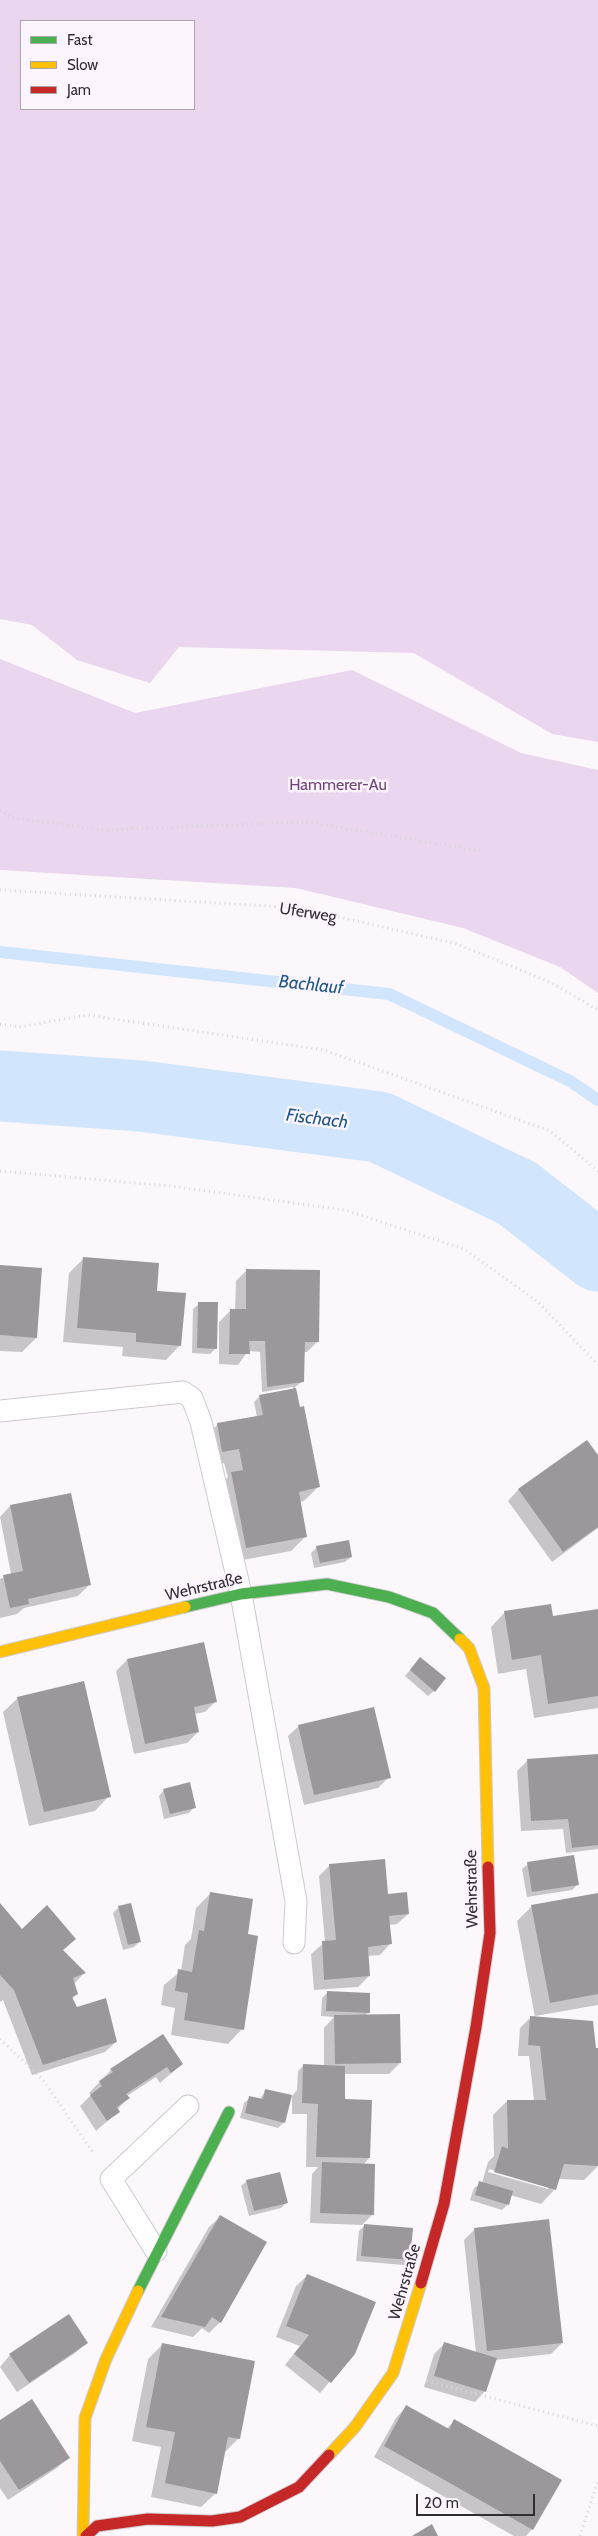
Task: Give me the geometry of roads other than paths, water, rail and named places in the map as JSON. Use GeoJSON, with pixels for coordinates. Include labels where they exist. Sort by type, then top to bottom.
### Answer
{"type":"FeatureCollection","features":[{"type":"Feature","properties":{"kind":"street","name":"Wehrstraße"},"geometry":{"type":"LineString","coordinates":[[0,1652],[241,1594],[327,1584],[389,1597],[433,1613],[469,1648],[484,1688],[490,1933],[476,2028],[444,2204],[404,2343],[393,2373],[355,2427],[299,2487],[240,2517],[211,2528],[148,2519],[96,2526],[85,2536]]}},
{"type":"Feature","properties":{"kind":"street"},"geometry":{"type":"LineString","coordinates":[[85,2536],[84,2418],[106,2359],[156,2250],[228,2112]]}},
{"type":"Feature","properties":{"kind":"lane"},"geometry":{"type":"LineString","coordinates":[[0,1411],[184,1392],[192,1398],[205,1440],[241,1594],[296,1901],[294,1943]]}},
{"type":"Feature","properties":{"kind":"lane"},"geometry":{"type":"LineString","coordinates":[[156,2250],[111,2179],[188,2106]]}},
{"type":"Feature","properties":{"kind":"waterway","name":"Bachlauf"},"geometry":{"type":"LineString","coordinates":[[0,952],[389,994],[570,1081],[598,1100]]}},
{"type":"Feature","properties":{"kind":"waterway","name":"Fischach"},"geometry":{"type":"LineString","coordinates":[[0,1086],[141,1096],[379,1127],[517,1193],[598,1256]]}},
{"type":"Feature","properties":{"kind":"park label","name":"Hammerer-Au"},"geometry":{"type":"Point","coordinates":[338,785]}}]}
